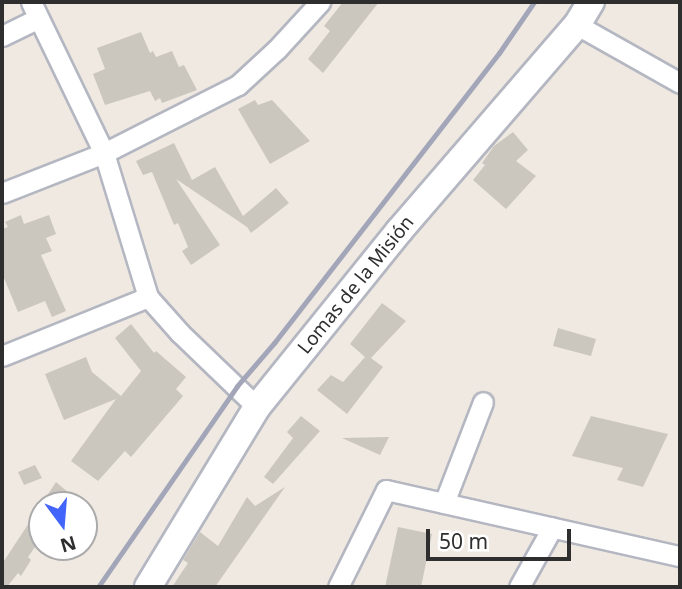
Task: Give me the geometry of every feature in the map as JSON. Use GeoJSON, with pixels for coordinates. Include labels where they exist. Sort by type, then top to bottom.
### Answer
{"type":"FeatureCollection","features":[{"type":"Feature","properties":{"kind":"street"},"geometry":{"type":"LineString","coordinates":[[2,193],[104,153],[189,113],[238,85],[277,49],[320,2]]}},
{"type":"Feature","properties":{"kind":"street","name":"Lomas de la Misión"},"geometry":{"type":"LineString","coordinates":[[148,587],[257,407],[399,231],[577,25],[591,2]]}},
{"type":"Feature","properties":{"kind":"street"},"geometry":{"type":"LineString","coordinates":[[2,36],[34,10],[104,153],[148,296],[180,333],[257,407]]}},
{"type":"Feature","properties":{"kind":"street"},"geometry":{"type":"LineString","coordinates":[[577,25],[680,83]]}},
{"type":"Feature","properties":{"kind":"street"},"geometry":{"type":"LineString","coordinates":[[2,356],[148,296]]}},
{"type":"Feature","properties":{"kind":"street"},"geometry":{"type":"LineString","coordinates":[[444,503],[483,402]]}},
{"type":"Feature","properties":{"kind":"street"},"geometry":{"type":"LineString","coordinates":[[338,587],[386,490],[680,556]]}},
{"type":"Feature","properties":{"kind":"street"},"geometry":{"type":"LineString","coordinates":[[519,587],[552,528]]}},
{"type":"Feature","properties":{"kind":"building"},"geometry":{"type":"Polygon","coordinates":[[[343,2],[379,2],[323,73],[308,59],[330,31],[324,26],[343,2]]]}},
{"type":"Feature","properties":{"kind":"building"},"geometry":{"type":"Polygon","coordinates":[[[141,32],[150,53],[153,51],[156,57],[172,51],[179,67],[184,65],[197,90],[162,103],[160,98],[155,101],[150,91],[105,105],[93,74],[105,69],[97,48],[141,32]]]}},
{"type":"Feature","properties":{"kind":"building"},"geometry":{"type":"Polygon","coordinates":[[[255,100],[258,105],[272,100],[310,141],[270,164],[238,109],[255,100]]]}},
{"type":"Feature","properties":{"kind":"building"},"geometry":{"type":"Polygon","coordinates":[[[513,132],[528,150],[516,161],[536,176],[506,209],[473,180],[485,165],[482,163],[494,146],[513,132]]]}},
{"type":"Feature","properties":{"kind":"building"},"geometry":{"type":"Polygon","coordinates":[[[174,143],[192,180],[215,167],[243,216],[276,188],[289,203],[251,233],[247,227],[176,179],[220,245],[191,265],[182,251],[188,247],[178,223],[174,225],[152,172],[143,175],[136,161],[174,143]]]}},
{"type":"Feature","properties":{"kind":"building"},"geometry":{"type":"Polygon","coordinates":[[[21,215],[24,224],[49,215],[56,234],[46,238],[52,251],[41,255],[66,311],[52,317],[45,301],[18,312],[2,273],[2,229],[8,227],[5,222],[21,215]]]}},
{"type":"Feature","properties":{"kind":"building"},"geometry":{"type":"Polygon","coordinates":[[[382,303],[406,321],[371,358],[383,367],[347,414],[317,390],[331,375],[343,382],[365,357],[350,344],[382,303]]]}},
{"type":"Feature","properties":{"kind":"building"},"geometry":{"type":"Polygon","coordinates":[[[131,324],[154,353],[156,351],[186,377],[176,389],[183,396],[131,457],[125,451],[98,481],[71,461],[116,399],[64,420],[45,374],[86,357],[92,372],[121,396],[141,371],[115,338],[131,324]]]}},
{"type":"Feature","properties":{"kind":"building"},"geometry":{"type":"Polygon","coordinates":[[[558,328],[596,339],[591,356],[553,346],[558,328]]]}},
{"type":"Feature","properties":{"kind":"building"},"geometry":{"type":"Polygon","coordinates":[[[301,416],[320,431],[273,484],[264,477],[293,438],[287,432],[301,416]]]}},
{"type":"Feature","properties":{"kind":"building"},"geometry":{"type":"Polygon","coordinates":[[[591,416],[668,434],[643,487],[617,480],[623,468],[572,456],[591,416]]]}},
{"type":"Feature","properties":{"kind":"building"},"geometry":{"type":"Polygon","coordinates":[[[389,437],[380,455],[342,438],[389,437]]]}},
{"type":"Feature","properties":{"kind":"building"},"geometry":{"type":"Polygon","coordinates":[[[35,465],[42,478],[24,485],[18,472],[35,465]]]}},
{"type":"Feature","properties":{"kind":"building"},"geometry":{"type":"Polygon","coordinates":[[[56,482],[67,491],[50,491],[56,482]]]}},
{"type":"Feature","properties":{"kind":"building"},"geometry":{"type":"Polygon","coordinates":[[[285,487],[215,587],[172,587],[188,563],[183,560],[200,532],[218,546],[247,497],[255,506],[285,487]]]}},
{"type":"Feature","properties":{"kind":"building"},"geometry":{"type":"Polygon","coordinates":[[[28,525],[28,561],[30,561],[21,576],[18,573],[7,587],[2,587],[2,564],[28,525]]]}},
{"type":"Feature","properties":{"kind":"building"},"geometry":{"type":"Polygon","coordinates":[[[398,527],[432,534],[421,587],[385,587],[398,527]]]}},
{"type":"Feature","properties":{"kind":"railway"},"geometry":{"type":"LineString","coordinates":[[98,587],[237,386],[274,343],[499,53],[534,2]]}}]}
